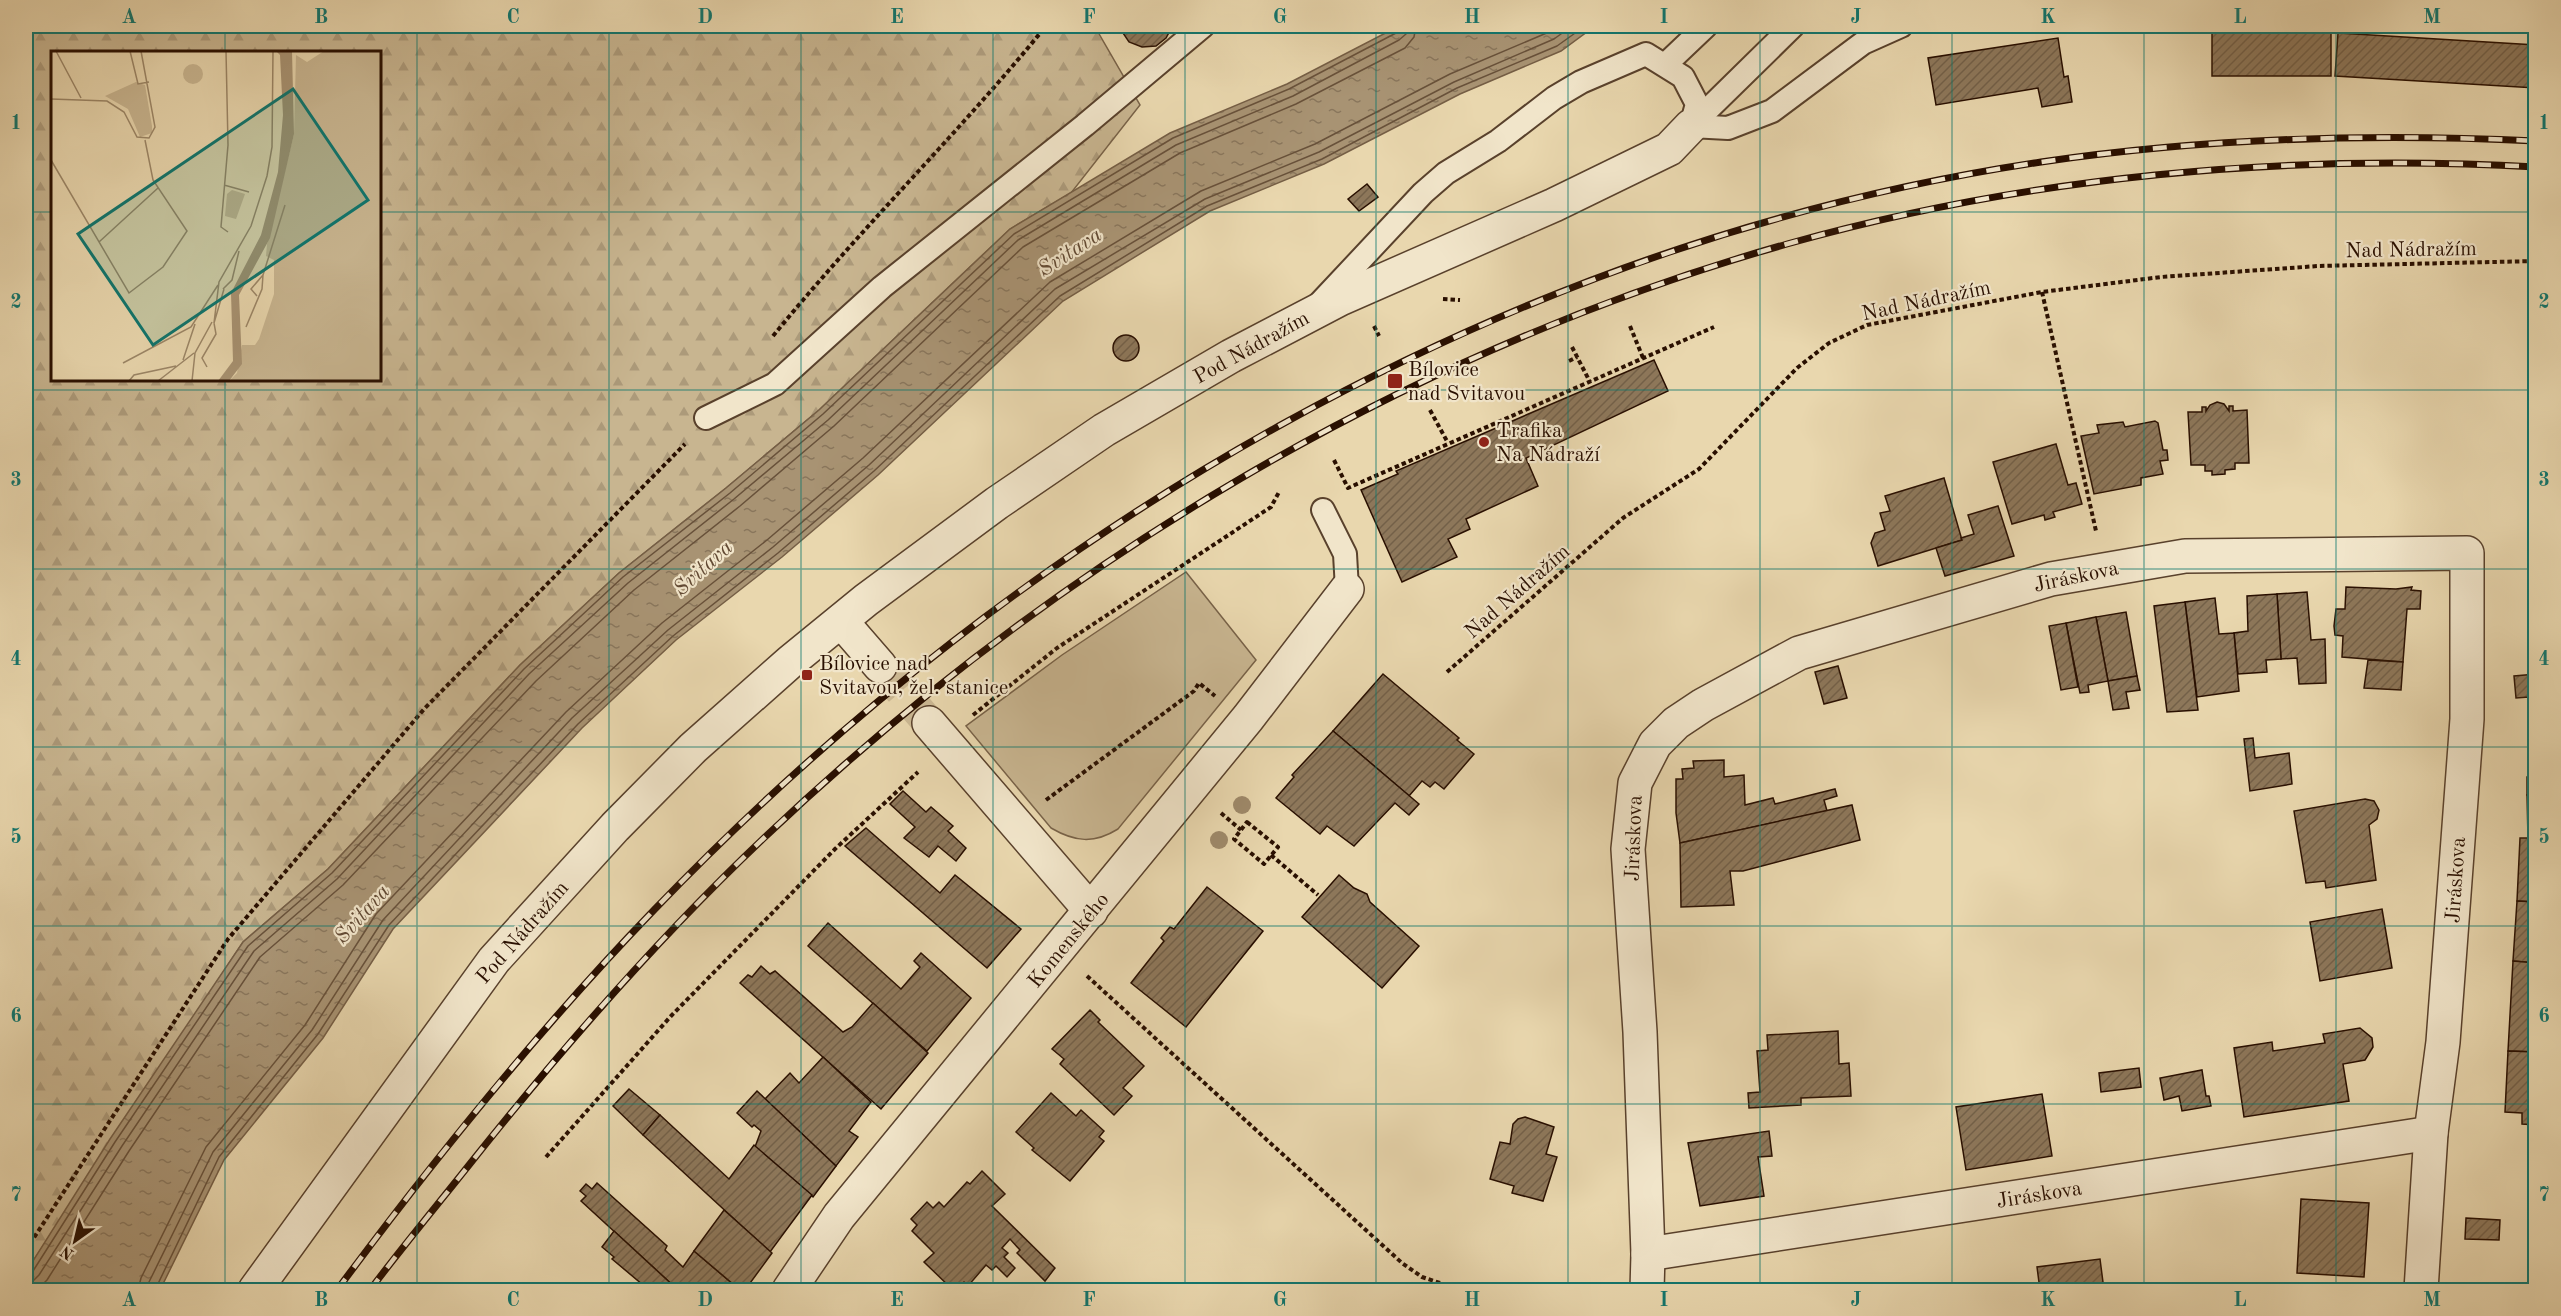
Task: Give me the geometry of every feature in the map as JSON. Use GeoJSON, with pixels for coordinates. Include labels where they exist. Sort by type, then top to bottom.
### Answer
{"type":"FeatureCollection","features":[{"type":"Feature","properties":{"kind":"street","name":"Pod Nádražím"},"geometry":{"type":"LineString","coordinates":[[255,1290],[494,960],[615,827],[693,748],[790,662],[866,600],[1104,430],[1231,356],[1310,314],[1504,224],[1554,205],[1669,149],[1691,126]]}},
{"type":"Feature","properties":{"kind":"street","name":"Jiráskova"},"geometry":{"type":"LineString","coordinates":[[1647,1290],[1648,1254],[1640,1032],[1628,849],[1635,783],[1655,744],[1676,723],[1703,705],[1799,653],[2050,579],[2185,556],[2467,553],[2467,719],[2443,1042],[2431,1133],[2421,1290]]}},
{"type":"Feature","properties":{"kind":"street","name":"Komenského"},"geometry":{"type":"LineString","coordinates":[[789,1290],[839,1216],[1241,728],[1347,589]]}},
{"type":"Feature","properties":{"kind":"street"},"geometry":{"type":"LineString","coordinates":[[841,621],[880,666]]}},
{"type":"Feature","properties":{"kind":"street"},"geometry":{"type":"LineString","coordinates":[[938,734],[1091,911]]}},
{"type":"Feature","properties":{"kind":"street","name":"Jiráskova"},"geometry":{"type":"LineString","coordinates":[[1648,1254],[2431,1133]]}},
{"type":"Feature","properties":{"kind":"lane"},"geometry":{"type":"LineString","coordinates":[[706,418],[775,384],[882,287],[1085,125],[1203,26]]}},
{"type":"Feature","properties":{"kind":"lane"},"geometry":{"type":"LineString","coordinates":[[1666,64],[1706,26]]}},
{"type":"Feature","properties":{"kind":"lane"},"geometry":{"type":"LineString","coordinates":[[1691,126],[1793,26]]}},
{"type":"Feature","properties":{"kind":"lane"},"geometry":{"type":"LineString","coordinates":[[1691,126],[1728,128],[1772,111],[1863,43],[1901,26]]}},
{"type":"Feature","properties":{"kind":"lane"},"geometry":{"type":"LineString","coordinates":[[1310,314],[1423,193],[1446,173],[1498,141],[1554,98],[1581,82],[1646,54],[1666,64],[1683,77],[1697,104],[1691,126]]}},
{"type":"Feature","properties":{"kind":"lane"},"geometry":{"type":"LineString","coordinates":[[1323,510],[1345,554],[1347,589]]}},
{"type":"Feature","properties":{"kind":"path"},"geometry":{"type":"LineString","coordinates":[[766,344],[833,266],[996,87],[1046,26]]}},
{"type":"Feature","properties":{"kind":"path","name":"Nad Nádražím"},"geometry":{"type":"LineString","coordinates":[[1447,672],[1623,518],[1699,469],[1797,368],[1829,343],[1867,325],[2042,292],[2161,277],[2302,267],[2535,261]]}},
{"type":"Feature","properties":{"kind":"path"},"geometry":{"type":"LineString","coordinates":[[2042,292],[2105,568]]}},
{"type":"Feature","properties":{"kind":"path"},"geometry":{"type":"LineString","coordinates":[[1630,326],[1643,358]]}},
{"type":"Feature","properties":{"kind":"path"},"geometry":{"type":"LineString","coordinates":[[1334,460],[1348,488],[1714,327]]}},
{"type":"Feature","properties":{"kind":"path"},"geometry":{"type":"LineString","coordinates":[[1572,347],[1590,382]]}},
{"type":"Feature","properties":{"kind":"path"},"geometry":{"type":"LineString","coordinates":[[1569,361],[1577,357]]}},
{"type":"Feature","properties":{"kind":"path"},"geometry":{"type":"LineString","coordinates":[[1430,410],[1448,443]]}},
{"type":"Feature","properties":{"kind":"path"},"geometry":{"type":"LineString","coordinates":[[26,1250],[228,939],[425,708],[677,455],[706,418]]}},
{"type":"Feature","properties":{"kind":"path"},"geometry":{"type":"LineString","coordinates":[[546,1157],[671,1016],[835,849],[938,734],[961,724],[1057,648],[1271,507],[1279,492]]}},
{"type":"Feature","properties":{"kind":"path"},"geometry":{"type":"LineString","coordinates":[[1038,805],[1194,691],[1199,683],[1210,693]]}},
{"type":"Feature","properties":{"kind":"path"},"geometry":{"type":"LineString","coordinates":[[1247,822],[1278,847],[1271,855],[1264,864],[1234,839],[1247,822]]}},
{"type":"Feature","properties":{"kind":"path"},"geometry":{"type":"LineString","coordinates":[[1271,855],[1318,895]]}},
{"type":"Feature","properties":{"kind":"path"},"geometry":{"type":"LineString","coordinates":[[1081,970],[1402,1263],[1422,1277],[1461,1290]]}},
{"type":"Feature","properties":{"kind":"green space"},"geometry":{"type":"Polygon","coordinates":[[[26,26],[1103,26],[1098,32],[1140,105],[1071,193],[1010,229],[819,410],[619,573],[520,665],[328,869],[243,942],[26,1272],[26,26]]]}},
{"type":"Feature","properties":{"kind":"green space"},"geometry":{"type":"Polygon","coordinates":[[[1186,572],[1256,660],[1118,829],[1093,839],[1076,838],[1060,833],[1051,828],[966,726],[1062,655],[1186,572]]]}},
{"type":"Feature","properties":{"kind":"water","name":"Svitava"},"geometry":{"type":"Polygon","coordinates":[[[1399,26],[1595,26],[1561,51],[1460,94],[1324,164],[1210,211],[1063,301],[878,475],[782,557],[676,640],[582,728],[393,929],[323,1038],[224,1160],[160,1290],[26,1290],[26,1272],[110,1139],[243,942],[328,869],[520,665],[619,573],[819,410],[1010,229],[1170,133],[1287,84],[1399,26]]]}},
{"type":"Feature","properties":{"kind":"building"},"geometry":{"type":"Polygon","coordinates":[[[1121,26],[1172,27],[1166,38],[1156,46],[1142,47],[1129,42],[1121,26]]]}},
{"type":"Feature","properties":{"kind":"building"},"geometry":{"type":"Polygon","coordinates":[[[2212,31],[2331,32],[2331,76],[2212,76],[2212,31]]]}},
{"type":"Feature","properties":{"kind":"building"},"geometry":{"type":"Polygon","coordinates":[[[2338,33],[2536,45],[2536,88],[2335,76],[2338,33]]]}},
{"type":"Feature","properties":{"kind":"building"},"geometry":{"type":"Polygon","coordinates":[[[2058,38],[2064,77],[2068,76],[2072,102],[2042,107],[2038,88],[1936,105],[1928,58],[2058,38]]]}},
{"type":"Feature","properties":{"kind":"building"},"geometry":{"type":"Polygon","coordinates":[[[1367,184],[1378,197],[1359,211],[1348,199],[1367,184]]]}},
{"type":"Feature","properties":{"kind":"building"},"geometry":{"type":"Polygon","coordinates":[[[1126,335],[1135,339],[1139,348],[1135,357],[1126,361],[1117,357],[1113,348],[1117,339],[1126,335]]]}},
{"type":"Feature","properties":{"kind":"building"},"geometry":{"type":"Polygon","coordinates":[[[1654,360],[1668,391],[1526,458],[1538,486],[1466,519],[1470,529],[1448,539],[1457,557],[1402,582],[1361,490],[1398,474],[1396,471],[1654,360]]]}},
{"type":"Feature","properties":{"kind":"building"},"geometry":{"type":"Polygon","coordinates":[[[2217,402],[2224,404],[2229,411],[2229,406],[2233,406],[2233,411],[2247,410],[2249,463],[2235,463],[2235,469],[2225,470],[2225,474],[2212,475],[2212,471],[2205,471],[2205,465],[2191,465],[2188,412],[2202,412],[2202,407],[2206,407],[2206,411],[2210,405],[2217,402]]]}},
{"type":"Feature","properties":{"kind":"building"},"geometry":{"type":"Polygon","coordinates":[[[2155,421],[2158,423],[2163,450],[2167,450],[2168,460],[2160,461],[2163,474],[2141,478],[2141,485],[2094,494],[2081,436],[2099,433],[2097,425],[2123,422],[2125,427],[2155,421]]]}},
{"type":"Feature","properties":{"kind":"building"},"geometry":{"type":"Polygon","coordinates":[[[2056,444],[2068,485],[2076,483],[2082,504],[2053,512],[2055,517],[2045,520],[2044,515],[2012,524],[1993,462],[2056,444]]]}},
{"type":"Feature","properties":{"kind":"building"},"geometry":{"type":"Polygon","coordinates":[[[1944,478],[1962,540],[1878,566],[1871,543],[1875,533],[1885,530],[1880,513],[1890,511],[1885,496],[1944,478]]]}},
{"type":"Feature","properties":{"kind":"building"},"geometry":{"type":"Polygon","coordinates":[[[1998,506],[2014,556],[1945,576],[1936,548],[1974,534],[1968,515],[1998,506]]]}},
{"type":"Feature","properties":{"kind":"building"},"geometry":{"type":"Polygon","coordinates":[[[2346,587],[2396,589],[2412,587],[2411,590],[2421,591],[2420,609],[2407,609],[2403,662],[2342,657],[2343,636],[2335,635],[2334,626],[2336,609],[2345,609],[2346,587]]]}},
{"type":"Feature","properties":{"kind":"building"},"geometry":{"type":"Polygon","coordinates":[[[2307,592],[2311,640],[2325,639],[2326,683],[2299,684],[2297,658],[2281,659],[2277,594],[2307,592]]]}},
{"type":"Feature","properties":{"kind":"building"},"geometry":{"type":"Polygon","coordinates":[[[2277,594],[2281,659],[2266,660],[2267,672],[2238,674],[2234,633],[2248,631],[2247,596],[2277,594]]]}},
{"type":"Feature","properties":{"kind":"building"},"geometry":{"type":"Polygon","coordinates":[[[2215,598],[2219,634],[2234,633],[2239,691],[2197,697],[2185,602],[2215,598]]]}},
{"type":"Feature","properties":{"kind":"building"},"geometry":{"type":"Polygon","coordinates":[[[2185,602],[2198,710],[2167,712],[2154,606],[2185,602]]]}},
{"type":"Feature","properties":{"kind":"building"},"geometry":{"type":"Polygon","coordinates":[[[2126,612],[2137,676],[2108,681],[2096,617],[2126,612]]]}},
{"type":"Feature","properties":{"kind":"building"},"geometry":{"type":"Polygon","coordinates":[[[2096,617],[2108,681],[2088,685],[2089,692],[2080,693],[2066,623],[2096,617]]]}},
{"type":"Feature","properties":{"kind":"building"},"geometry":{"type":"Polygon","coordinates":[[[2066,623],[2078,687],[2061,690],[2049,626],[2066,623]]]}},
{"type":"Feature","properties":{"kind":"building"},"geometry":{"type":"Polygon","coordinates":[[[2368,660],[2403,662],[2401,690],[2364,688],[2368,660]]]}},
{"type":"Feature","properties":{"kind":"building"},"geometry":{"type":"Polygon","coordinates":[[[1838,666],[1847,698],[1824,704],[1815,672],[1838,666]]]}},
{"type":"Feature","properties":{"kind":"building"},"geometry":{"type":"Polygon","coordinates":[[[1383,674],[1459,738],[1457,740],[1474,754],[1444,789],[1435,782],[1430,787],[1422,781],[1409,796],[1333,731],[1383,674]]]}},
{"type":"Feature","properties":{"kind":"building"},"geometry":{"type":"Polygon","coordinates":[[[2536,674],[2536,748],[2531,748],[2529,697],[2516,698],[2514,676],[2536,674]]]}},
{"type":"Feature","properties":{"kind":"building"},"geometry":{"type":"Polygon","coordinates":[[[2137,676],[2140,690],[2126,692],[2129,708],[2113,710],[2108,681],[2137,676]]]}},
{"type":"Feature","properties":{"kind":"building"},"geometry":{"type":"Polygon","coordinates":[[[1333,731],[1419,804],[1409,815],[1395,803],[1354,846],[1327,826],[1320,834],[1276,798],[1294,777],[1292,775],[1333,731]]]}},
{"type":"Feature","properties":{"kind":"building"},"geometry":{"type":"Polygon","coordinates":[[[2253,738],[2255,758],[2289,753],[2292,784],[2250,791],[2244,739],[2253,738]]]}},
{"type":"Feature","properties":{"kind":"building"},"geometry":{"type":"Polygon","coordinates":[[[2531,748],[2536,748],[2536,795],[2527,795],[2527,777],[2531,777],[2531,748]]]}},
{"type":"Feature","properties":{"kind":"building"},"geometry":{"type":"Polygon","coordinates":[[[1724,760],[1724,777],[1744,775],[1745,805],[1773,798],[1775,804],[1835,789],[1837,796],[1824,800],[1827,811],[1680,843],[1676,813],[1676,779],[1683,779],[1682,769],[1694,768],[1693,761],[1724,760]]]}},
{"type":"Feature","properties":{"kind":"building"},"geometry":{"type":"Polygon","coordinates":[[[903,791],[926,812],[931,807],[953,826],[948,831],[966,848],[956,861],[938,846],[929,857],[904,838],[915,827],[890,804],[903,791]]]}},
{"type":"Feature","properties":{"kind":"building"},"geometry":{"type":"Polygon","coordinates":[[[2527,795],[2536,795],[2536,838],[2528,838],[2527,795]]]}},
{"type":"Feature","properties":{"kind":"building"},"geometry":{"type":"Polygon","coordinates":[[[2365,799],[2374,801],[2379,810],[2377,819],[2369,825],[2376,880],[2326,888],[2325,881],[2306,883],[2294,811],[2365,799]]]}},
{"type":"Feature","properties":{"kind":"building"},"geometry":{"type":"Polygon","coordinates":[[[1852,805],[1860,840],[1743,871],[1730,871],[1734,905],[1681,907],[1680,843],[1852,805]]]}},
{"type":"Feature","properties":{"kind":"building"},"geometry":{"type":"Polygon","coordinates":[[[866,828],[940,893],[955,875],[1021,929],[987,968],[845,846],[866,828]]]}},
{"type":"Feature","properties":{"kind":"building"},"geometry":{"type":"Polygon","coordinates":[[[2520,838],[2536,838],[2536,902],[2517,901],[2520,838]]]}},
{"type":"Feature","properties":{"kind":"building"},"geometry":{"type":"Polygon","coordinates":[[[1339,875],[1354,888],[1367,894],[1370,902],[1419,946],[1382,988],[1302,917],[1339,875]]]}},
{"type":"Feature","properties":{"kind":"building"},"geometry":{"type":"Polygon","coordinates":[[[1207,887],[1263,931],[1186,1027],[1131,983],[1164,941],[1161,938],[1170,927],[1174,929],[1207,887]]]}},
{"type":"Feature","properties":{"kind":"building"},"geometry":{"type":"Polygon","coordinates":[[[2517,901],[2536,902],[2536,963],[2513,961],[2517,901]]]}},
{"type":"Feature","properties":{"kind":"building"},"geometry":{"type":"Polygon","coordinates":[[[2382,909],[2392,968],[2320,981],[2310,922],[2382,909]]]}},
{"type":"Feature","properties":{"kind":"building"},"geometry":{"type":"Polygon","coordinates":[[[828,923],[901,989],[920,967],[914,961],[921,953],[971,998],[927,1051],[808,946],[828,923]]]}},
{"type":"Feature","properties":{"kind":"building"},"geometry":{"type":"Polygon","coordinates":[[[2513,961],[2536,963],[2536,1052],[2508,1051],[2513,961]]]}},
{"type":"Feature","properties":{"kind":"building"},"geometry":{"type":"Polygon","coordinates":[[[761,966],[770,974],[775,971],[843,1032],[852,1027],[873,1003],[928,1053],[881,1109],[740,983],[748,975],[752,977],[761,966]]]}},
{"type":"Feature","properties":{"kind":"building"},"geometry":{"type":"Polygon","coordinates":[[[1090,1010],[1100,1020],[1098,1022],[1144,1066],[1123,1088],[1132,1096],[1114,1115],[1060,1064],[1064,1059],[1052,1049],[1090,1010]]]}},
{"type":"Feature","properties":{"kind":"building"},"geometry":{"type":"Polygon","coordinates":[[[2360,1028],[2372,1038],[2373,1047],[2365,1060],[2343,1064],[2349,1101],[2244,1117],[2234,1048],[2272,1042],[2273,1051],[2325,1043],[2323,1034],[2360,1028]]]}},
{"type":"Feature","properties":{"kind":"building"},"geometry":{"type":"Polygon","coordinates":[[[1838,1031],[1839,1064],[1849,1063],[1851,1096],[1801,1098],[1801,1105],[1749,1108],[1748,1093],[1760,1092],[1757,1051],[1768,1050],[1767,1035],[1838,1031]]]}},
{"type":"Feature","properties":{"kind":"building"},"geometry":{"type":"Polygon","coordinates":[[[2508,1051],[2536,1052],[2536,1125],[2522,1124],[2522,1113],[2505,1112],[2508,1051]]]}},
{"type":"Feature","properties":{"kind":"building"},"geometry":{"type":"Polygon","coordinates":[[[823,1057],[871,1102],[849,1131],[858,1137],[836,1166],[765,1099],[790,1073],[799,1083],[823,1057]]]}},
{"type":"Feature","properties":{"kind":"building"},"geometry":{"type":"Polygon","coordinates":[[[2139,1068],[2141,1087],[2101,1092],[2099,1073],[2139,1068]]]}},
{"type":"Feature","properties":{"kind":"building"},"geometry":{"type":"Polygon","coordinates":[[[2202,1070],[2206,1096],[2209,1096],[2211,1106],[2182,1111],[2179,1096],[2164,1100],[2160,1078],[2202,1070]]]}},
{"type":"Feature","properties":{"kind":"building"},"geometry":{"type":"Polygon","coordinates":[[[629,1089],[660,1115],[643,1135],[613,1106],[629,1089]]]}},
{"type":"Feature","properties":{"kind":"building"},"geometry":{"type":"Polygon","coordinates":[[[757,1091],[836,1166],[813,1197],[755,1147],[761,1131],[754,1125],[752,1127],[737,1113],[757,1091]]]}},
{"type":"Feature","properties":{"kind":"building"},"geometry":{"type":"Polygon","coordinates":[[[1051,1093],[1076,1116],[1081,1110],[1104,1131],[1099,1137],[1104,1141],[1070,1181],[1032,1150],[1034,1148],[1016,1132],[1051,1093]]]}},
{"type":"Feature","properties":{"kind":"building"},"geometry":{"type":"Polygon","coordinates":[[[2042,1094],[2052,1156],[1966,1170],[1956,1107],[2042,1094]]]}},
{"type":"Feature","properties":{"kind":"building"},"geometry":{"type":"Polygon","coordinates":[[[660,1115],[729,1179],[754,1145],[812,1195],[770,1252],[643,1135],[660,1115]]]}},
{"type":"Feature","properties":{"kind":"building"},"geometry":{"type":"Polygon","coordinates":[[[1525,1117],[1554,1127],[1546,1154],[1557,1157],[1543,1201],[1512,1193],[1514,1186],[1490,1179],[1500,1142],[1510,1144],[1513,1124],[1525,1117]]]}},
{"type":"Feature","properties":{"kind":"building"},"geometry":{"type":"Polygon","coordinates":[[[1769,1131],[1772,1156],[1758,1157],[1764,1196],[1700,1206],[1688,1143],[1769,1131]]]}},
{"type":"Feature","properties":{"kind":"building"},"geometry":{"type":"Polygon","coordinates":[[[982,1171],[1005,1194],[992,1206],[1055,1268],[1045,1281],[1017,1253],[1020,1250],[1010,1239],[1002,1248],[1008,1253],[1004,1257],[1015,1268],[1007,1277],[996,1266],[992,1270],[986,1265],[968,1286],[964,1282],[953,1290],[924,1262],[934,1253],[912,1231],[917,1225],[911,1219],[927,1202],[933,1208],[939,1202],[944,1207],[967,1182],[970,1184],[982,1171]]]}},
{"type":"Feature","properties":{"kind":"building"},"geometry":{"type":"Polygon","coordinates":[[[597,1183],[667,1246],[665,1250],[683,1267],[694,1251],[740,1290],[678,1290],[581,1201],[586,1196],[580,1191],[586,1184],[592,1189],[597,1183]]]}},
{"type":"Feature","properties":{"kind":"building"},"geometry":{"type":"Polygon","coordinates":[[[2301,1199],[2369,1203],[2364,1277],[2297,1273],[2301,1199]]]}},
{"type":"Feature","properties":{"kind":"building"},"geometry":{"type":"Polygon","coordinates":[[[724,1210],[772,1253],[745,1290],[740,1290],[694,1251],[724,1210]]]}},
{"type":"Feature","properties":{"kind":"building"},"geometry":{"type":"Polygon","coordinates":[[[2466,1218],[2500,1220],[2499,1240],[2465,1239],[2466,1218]]]}},
{"type":"Feature","properties":{"kind":"building"},"geometry":{"type":"Polygon","coordinates":[[[614,1231],[678,1290],[649,1290],[612,1259],[614,1257],[602,1247],[614,1231]]]}},
{"type":"Feature","properties":{"kind":"building"},"geometry":{"type":"Polygon","coordinates":[[[2100,1259],[2104,1290],[2040,1290],[2037,1267],[2100,1259]]]}},
{"type":"Feature","properties":{"kind":"tunnel"},"geometry":{"type":"LineString","coordinates":[[880,666],[929,723]]}},
{"type":"Feature","properties":{"kind":"railway"},"geometry":{"type":"LineString","coordinates":[[337,1290],[450,1143],[529,1047],[654,910],[798,771],[952,642],[1115,525],[1287,422],[1466,332],[1652,258],[1844,201],[2041,162],[2164,147],[2350,138],[2536,141]]}},
{"type":"Feature","properties":{"kind":"railway"},"geometry":{"type":"LineString","coordinates":[[370,1290],[507,1117],[650,953],[765,837],[876,738],[992,644],[1114,558],[1240,479],[1371,407],[1506,344],[1645,289],[1787,244],[1971,201],[2064,186],[2252,167],[2347,164],[2536,167]]}},
{"type":"Feature","properties":{"kind":"place","name":"Bílovice nad Svitavou"},"geometry":{"type":"Point","coordinates":[1395,381]}},
{"type":"Feature","properties":{"kind":"place","name":"Trafika Na Nádraží"},"geometry":{"type":"Point","coordinates":[1484,442]}},
{"type":"Feature","properties":{"kind":"place","name":"Bílovice nad Svitavou, žel. stanice"},"geometry":{"type":"Point","coordinates":[807,675]}}]}
